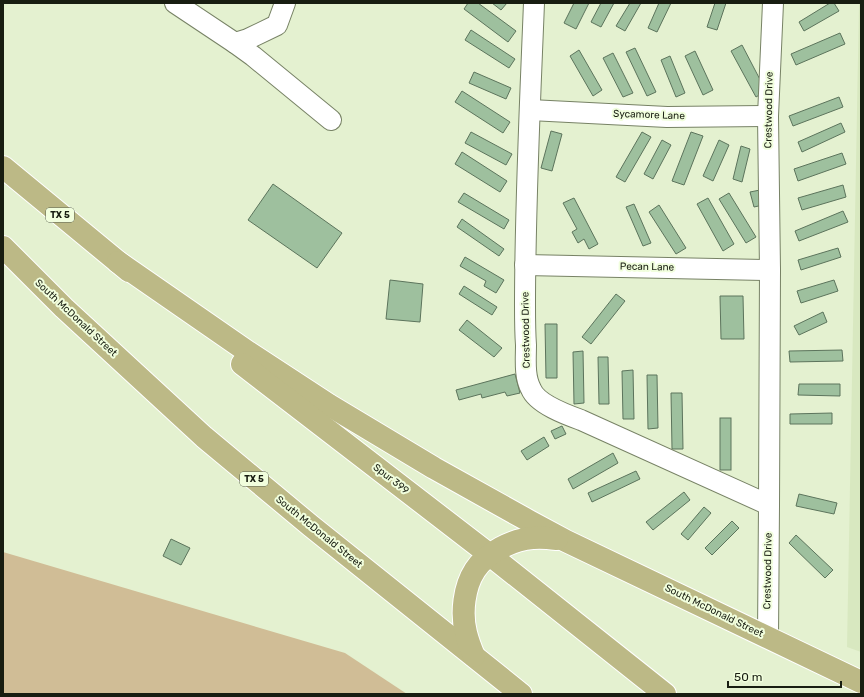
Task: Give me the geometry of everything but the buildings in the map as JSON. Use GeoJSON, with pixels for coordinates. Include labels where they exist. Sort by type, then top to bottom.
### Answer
{"type":"FeatureCollection","features":[{"type":"Feature","properties":{"kind":"main road","name":"TX 5"},"geometry":{"type":"LineString","coordinates":[[3,167],[118,262],[248,352],[328,405],[434,468],[529,522],[566,541]]}},
{"type":"Feature","properties":{"kind":"main road","name":"South McDonald Street"},"geometry":{"type":"LineString","coordinates":[[3,247],[64,308],[204,437],[311,526],[520,694]]}},
{"type":"Feature","properties":{"kind":"main road","name":"Spur 399"},"geometry":{"type":"LineString","coordinates":[[118,262],[162,302],[490,555],[665,694]]}},
{"type":"Feature","properties":{"kind":"main road"},"geometry":{"type":"LineString","coordinates":[[474,656],[466,633],[464,616],[468,584],[475,570],[490,555],[507,544],[522,539],[534,538],[566,541]]}},
{"type":"Feature","properties":{"kind":"main road","name":"South McDonald Street"},"geometry":{"type":"LineString","coordinates":[[566,541],[861,682]]}},
{"type":"Feature","properties":{"kind":"lane"},"geometry":{"type":"LineString","coordinates":[[175,3],[253,56],[331,120]]}},
{"type":"Feature","properties":{"kind":"lane"},"geometry":{"type":"LineString","coordinates":[[235,43],[248,39],[277,25],[285,3]]}},
{"type":"Feature","properties":{"kind":"lane","name":"Crestwood Drive"},"geometry":{"type":"LineString","coordinates":[[534,3],[525,265],[526,367],[531,391],[537,398],[561,412],[769,506]]}},
{"type":"Feature","properties":{"kind":"lane","name":"Crestwood Drive"},"geometry":{"type":"LineString","coordinates":[[768,637],[770,270],[768,116],[772,3]]}},
{"type":"Feature","properties":{"kind":"lane","name":"Sycamore Lane"},"geometry":{"type":"LineString","coordinates":[[530,110],[667,117],[768,116]]}},
{"type":"Feature","properties":{"kind":"lane","name":"Pecan Lane"},"geometry":{"type":"LineString","coordinates":[[525,265],[770,270]]}},
{"type":"Feature","properties":{"kind":"shaded area"},"geometry":{"type":"Polygon","coordinates":[[[859,3],[861,3],[861,652],[847,647],[859,3]]]}},
{"type":"Feature","properties":{"kind":"shaded area"},"geometry":{"type":"Polygon","coordinates":[[[3,552],[345,653],[407,694],[3,694],[3,552]]]}}]}
